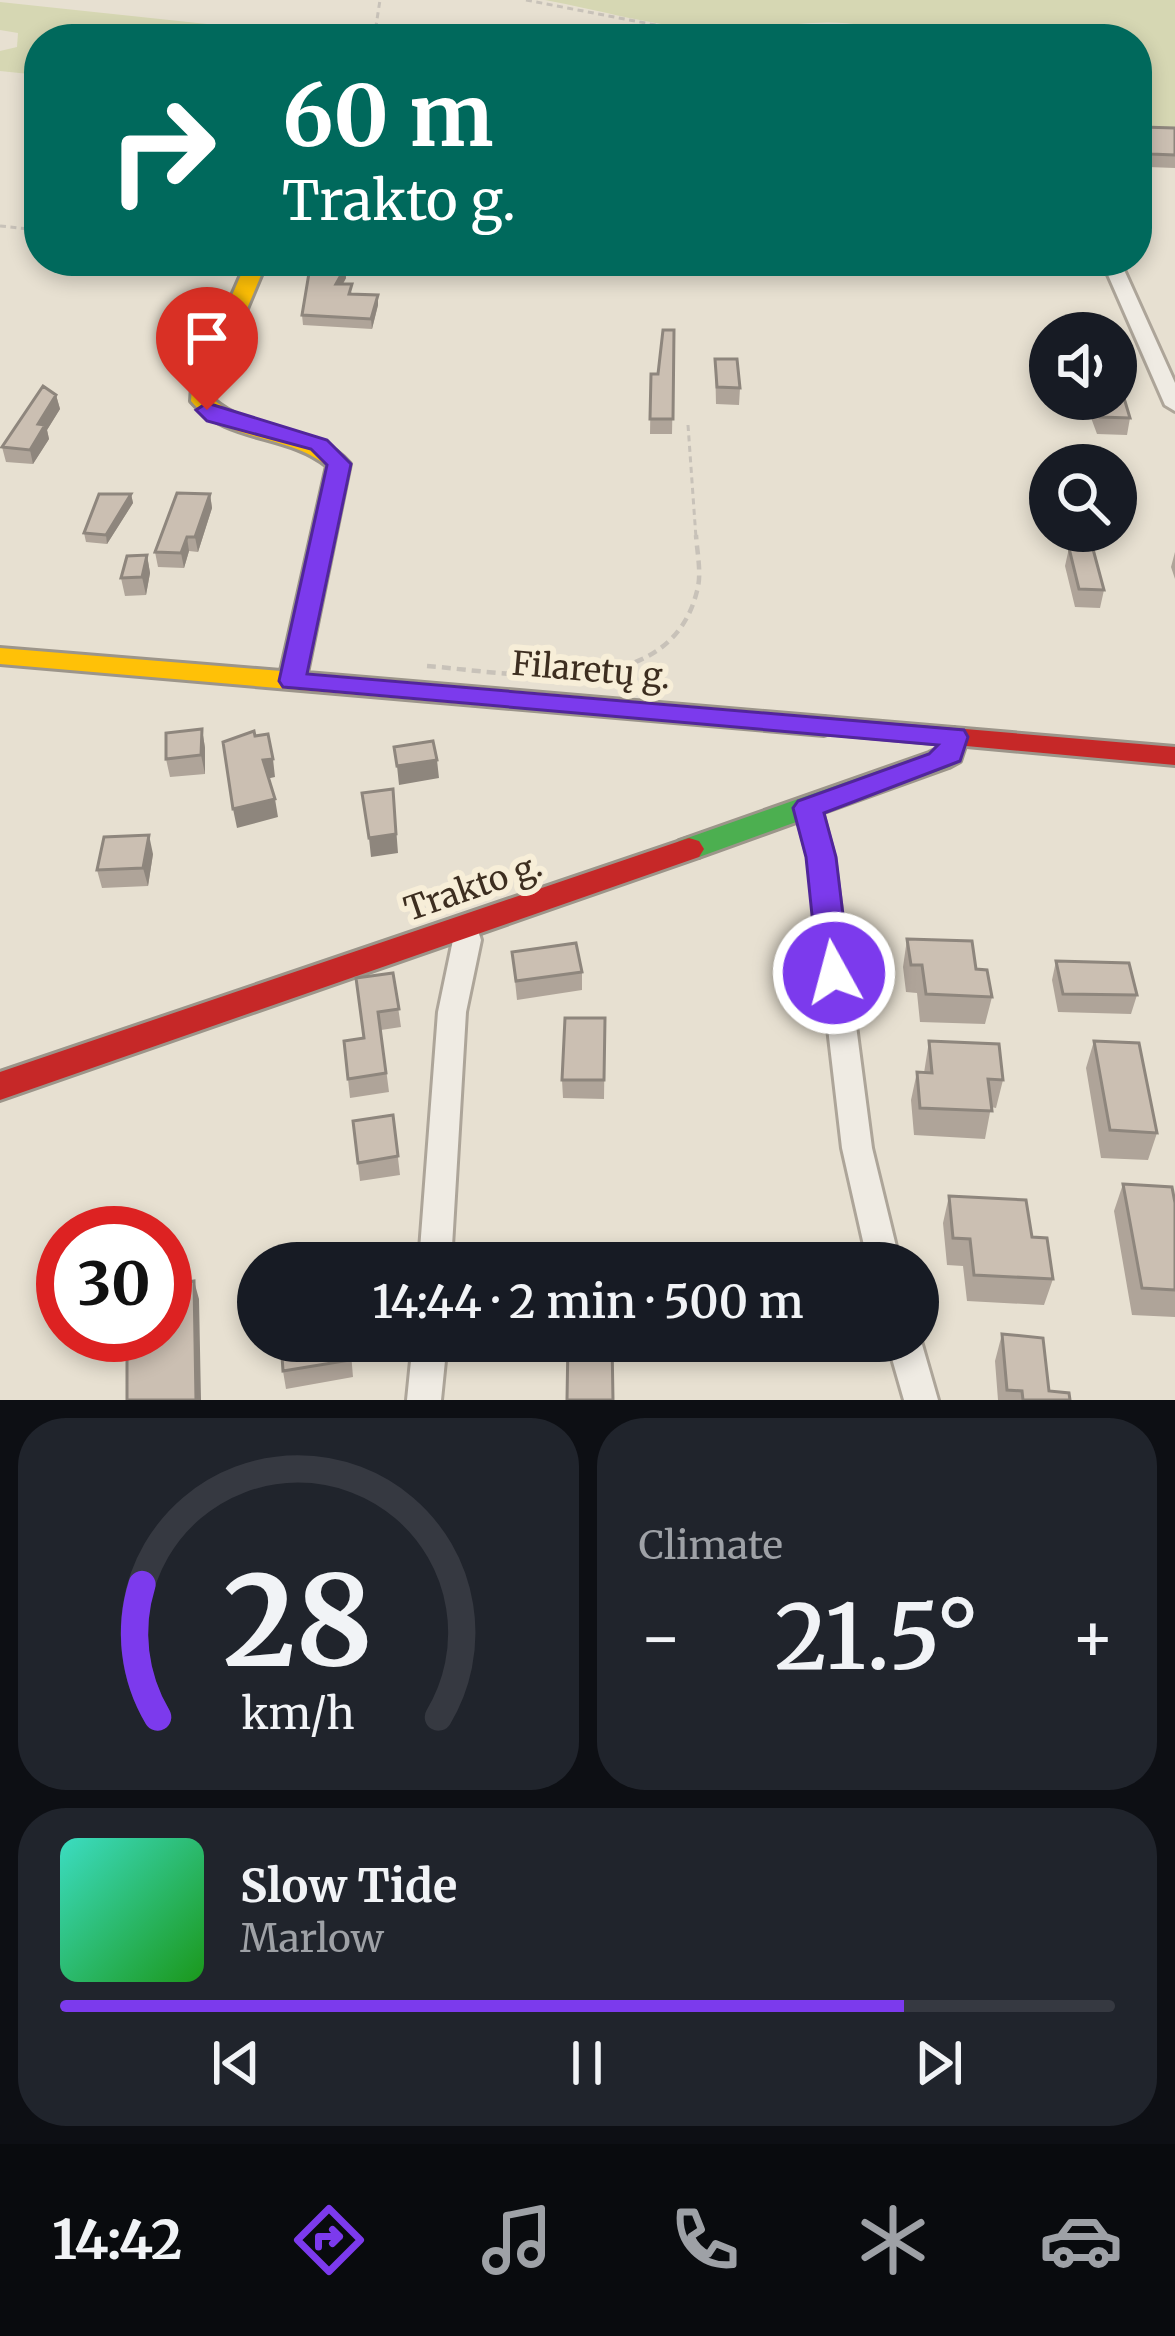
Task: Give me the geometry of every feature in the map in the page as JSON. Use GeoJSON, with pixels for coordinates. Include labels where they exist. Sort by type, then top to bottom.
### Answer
{"type":"FeatureCollection","features":[{"type":"Feature","properties":{"kind":"street"},"geometry":{"type":"LineString","coordinates":[[250,276],[203,387],[202,401],[215,416],[319,445],[339,464],[292,681]]}},
{"type":"Feature","properties":{"kind":"street"},"geometry":{"type":"LineString","coordinates":[[1118,276],[1175,405]]}},
{"type":"Feature","properties":{"kind":"street","name":"Filaretų g."},"geometry":{"type":"LineString","coordinates":[[0,656],[1175,756]]}},
{"type":"Feature","properties":{"kind":"street","name":"Trakto g."},"geometry":{"type":"LineString","coordinates":[[0,1085],[808,808],[939,760],[950,754],[954,737]]}},
{"type":"Feature","properties":{"kind":"street"},"geometry":{"type":"LineString","coordinates":[[808,808],[821,857],[856,1148],[879,1242]]}},
{"type":"Feature","properties":{"kind":"street"},"geometry":{"type":"LineString","coordinates":[[436,1242],[452,1012],[467,940],[465,928]]}},
{"type":"Feature","properties":{"kind":"street"},"geometry":{"type":"LineString","coordinates":[[424,1400],[428,1362]]}},
{"type":"Feature","properties":{"kind":"street"},"geometry":{"type":"LineString","coordinates":[[910,1362],[922,1400]]}},
{"type":"Feature","properties":{"kind":"path"},"geometry":{"type":"LineString","coordinates":[[526,0],[650,24]]}},
{"type":"Feature","properties":{"kind":"path"},"geometry":{"type":"LineString","coordinates":[[415,665],[601,674],[638,663],[660,648],[690,617],[699,586],[688,425]]}},
{"type":"Feature","properties":{"kind":"green space"},"geometry":{"type":"Polygon","coordinates":[[[545,0],[1175,0],[1175,131],[1152,129],[1152,24],[649,22],[545,0]]]}},
{"type":"Feature","properties":{"kind":"green space"},"geometry":{"type":"Polygon","coordinates":[[[0,2],[207,24],[24,24],[24,73],[0,71],[0,51],[17,47],[18,33],[0,30],[0,2]]]}},
{"type":"Feature","properties":{"kind":"building"},"geometry":{"type":"Polygon","coordinates":[[[1152,127],[1175,128],[1175,155],[1152,154],[1152,127]]]}},
{"type":"Feature","properties":{"kind":"building"},"geometry":{"type":"Polygon","coordinates":[[[308,276],[340,276],[336,284],[352,284],[349,294],[378,295],[371,319],[302,315],[308,276]]]}},
{"type":"Feature","properties":{"kind":"building"},"geometry":{"type":"Polygon","coordinates":[[[663,330],[674,330],[673,419],[650,419],[651,374],[658,374],[663,330]]]}},
{"type":"Feature","properties":{"kind":"building"},"geometry":{"type":"Polygon","coordinates":[[[715,359],[737,359],[740,388],[717,387],[715,359]]]}},
{"type":"Feature","properties":{"kind":"building"},"geometry":{"type":"Polygon","coordinates":[[[43,386],[56,395],[38,424],[45,425],[30,450],[2,447],[43,386]]]}},
{"type":"Feature","properties":{"kind":"building"},"geometry":{"type":"Polygon","coordinates":[[[177,493],[210,494],[195,537],[187,537],[181,553],[155,552],[177,493]]]}},
{"type":"Feature","properties":{"kind":"building"},"geometry":{"type":"Polygon","coordinates":[[[99,494],[131,494],[106,535],[84,533],[99,494]]]}},
{"type":"Feature","properties":{"kind":"building"},"geometry":{"type":"Polygon","coordinates":[[[1070,552],[1094,552],[1104,590],[1079,589],[1070,552]]]}},
{"type":"Feature","properties":{"kind":"building"},"geometry":{"type":"Polygon","coordinates":[[[147,555],[142,577],[121,578],[127,556],[147,555]]]}},
{"type":"Feature","properties":{"kind":"building"},"geometry":{"type":"Polygon","coordinates":[[[202,729],[201,755],[166,759],[166,733],[202,729]]]}},
{"type":"Feature","properties":{"kind":"building"},"geometry":{"type":"Polygon","coordinates":[[[254,731],[255,736],[268,734],[273,759],[263,760],[275,799],[233,809],[223,742],[254,731]]]}},
{"type":"Feature","properties":{"kind":"building"},"geometry":{"type":"Polygon","coordinates":[[[433,741],[437,760],[397,766],[394,747],[433,741]]]}},
{"type":"Feature","properties":{"kind":"building"},"geometry":{"type":"Polygon","coordinates":[[[393,789],[396,834],[369,838],[362,793],[393,789]]]}},
{"type":"Feature","properties":{"kind":"building"},"geometry":{"type":"Polygon","coordinates":[[[149,835],[143,868],[97,870],[104,837],[149,835]]]}},
{"type":"Feature","properties":{"kind":"building"},"geometry":{"type":"Polygon","coordinates":[[[907,939],[972,941],[976,969],[987,970],[992,997],[926,994],[922,965],[911,965],[907,939]]]}},
{"type":"Feature","properties":{"kind":"building"},"geometry":{"type":"Polygon","coordinates":[[[576,943],[582,972],[516,981],[512,952],[576,943]]]}},
{"type":"Feature","properties":{"kind":"building"},"geometry":{"type":"Polygon","coordinates":[[[1056,961],[1129,963],[1137,995],[1063,994],[1056,961]]]}},
{"type":"Feature","properties":{"kind":"building"},"geometry":{"type":"Polygon","coordinates":[[[393,973],[399,1009],[378,1012],[386,1073],[348,1079],[344,1041],[364,1038],[356,978],[393,973]]]}},
{"type":"Feature","properties":{"kind":"building"},"geometry":{"type":"Polygon","coordinates":[[[565,1018],[605,1018],[604,1080],[562,1080],[565,1018]]]}},
{"type":"Feature","properties":{"kind":"building"},"geometry":{"type":"Polygon","coordinates":[[[929,1041],[999,1044],[1003,1080],[988,1079],[992,1111],[920,1108],[917,1072],[932,1073],[929,1041]]]}},
{"type":"Feature","properties":{"kind":"building"},"geometry":{"type":"Polygon","coordinates":[[[1094,1041],[1139,1043],[1157,1133],[1110,1130],[1094,1041]]]}},
{"type":"Feature","properties":{"kind":"building"},"geometry":{"type":"Polygon","coordinates":[[[393,1115],[398,1156],[358,1163],[353,1121],[393,1115]]]}},
{"type":"Feature","properties":{"kind":"building"},"geometry":{"type":"Polygon","coordinates":[[[1123,1184],[1172,1187],[1175,1290],[1142,1288],[1123,1184]]]}},
{"type":"Feature","properties":{"kind":"building"},"geometry":{"type":"Polygon","coordinates":[[[949,1196],[1026,1200],[1032,1237],[1047,1238],[1053,1279],[974,1275],[970,1239],[953,1238],[949,1196]]]}},
{"type":"Feature","properties":{"kind":"building"},"geometry":{"type":"Polygon","coordinates":[[[192,1281],[196,1400],[127,1400],[127,1362],[192,1362],[192,1281]]]}},
{"type":"Feature","properties":{"kind":"building"},"geometry":{"type":"Polygon","coordinates":[[[1002,1334],[1043,1338],[1049,1391],[1069,1393],[1070,1400],[1023,1400],[1022,1391],[1007,1390],[1002,1334]]]}},
{"type":"Feature","properties":{"kind":"building"},"geometry":{"type":"Polygon","coordinates":[[[282,1362],[338,1362],[283,1371],[282,1362]]]}},
{"type":"Feature","properties":{"kind":"building"},"geometry":{"type":"Polygon","coordinates":[[[568,1362],[612,1362],[613,1400],[567,1400],[568,1362]]]}},
{"type":"Feature","properties":{"kind":"traffic: fast"},"geometry":{"type":"LineString","coordinates":[[689,849],[939,760],[950,754],[954,737]]}},
{"type":"Feature","properties":{"kind":"traffic: slow"},"geometry":{"type":"LineString","coordinates":[[251,276],[203,387],[202,401],[233,423],[306,443],[339,464],[292,681]]}},
{"type":"Feature","properties":{"kind":"traffic: slow"},"geometry":{"type":"LineString","coordinates":[[0,656],[824,726]]}},
{"type":"Feature","properties":{"kind":"traffic: jam"},"geometry":{"type":"LineString","coordinates":[[824,726],[1175,756]]}},
{"type":"Feature","properties":{"kind":"traffic: jam"},"geometry":{"type":"LineString","coordinates":[[0,1086],[689,849]]}},
{"type":"Feature","properties":{"kind":"route"},"geometry":{"type":"LineString","coordinates":[[207,410],[319,445],[339,464],[340,478],[315,567],[292,681],[954,737],[950,754],[939,760],[808,808],[821,857],[834,973]]}}]}
